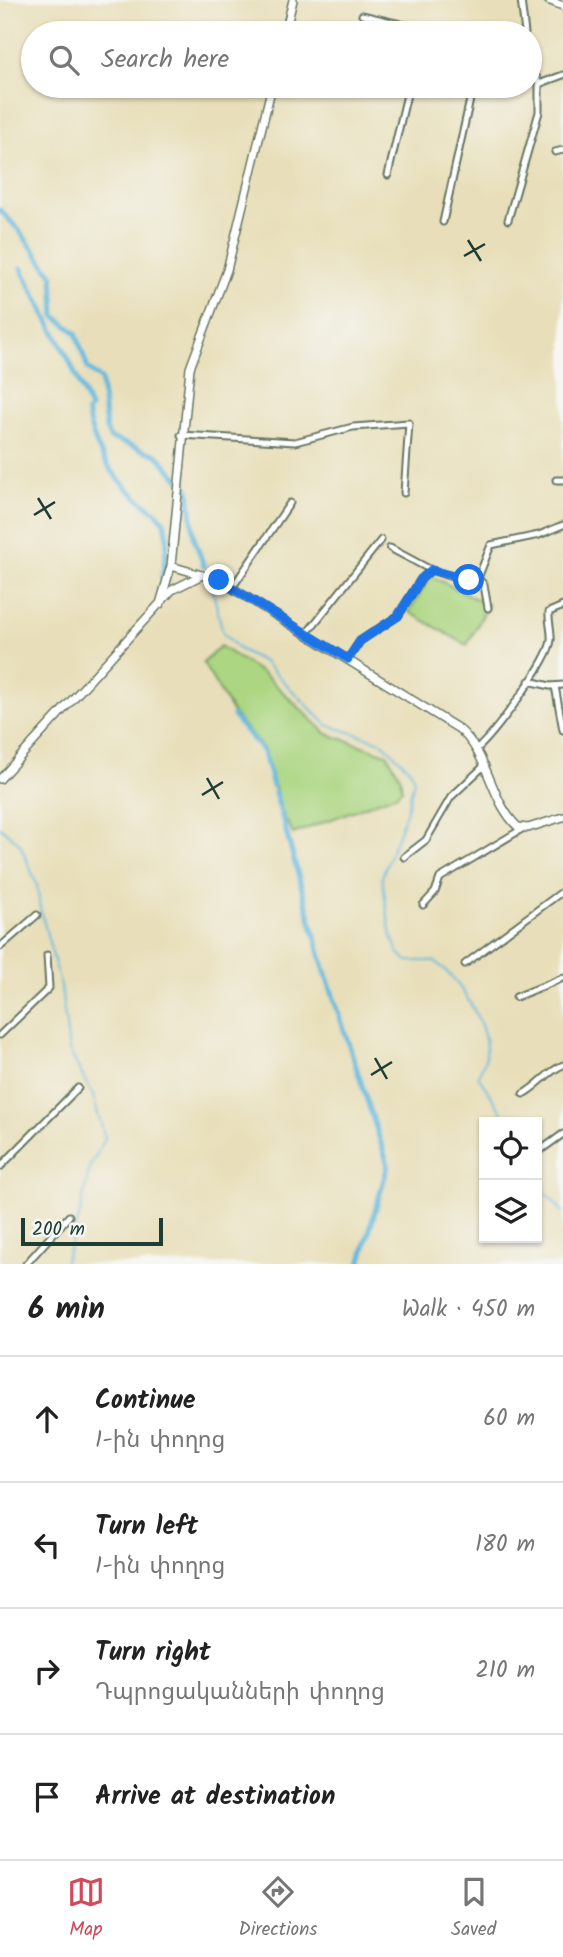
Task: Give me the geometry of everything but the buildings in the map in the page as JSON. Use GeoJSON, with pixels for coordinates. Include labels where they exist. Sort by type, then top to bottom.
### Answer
{"type":"FeatureCollection","features":[{"type":"Feature","properties":{"kind":"main road"},"geometry":{"type":"LineString","coordinates":[[288,21],[293,0]]}},
{"type":"Feature","properties":{"kind":"main road"},"geometry":{"type":"LineString","coordinates":[[548,0],[563,6]]}},
{"type":"Feature","properties":{"kind":"main road"},"geometry":{"type":"LineString","coordinates":[[160,604],[171,566],[181,435],[190,368],[227,270],[269,98]]}},
{"type":"Feature","properties":{"kind":"main road"},"geometry":{"type":"LineString","coordinates":[[171,566],[202,574],[232,588],[459,729],[477,749],[509,816],[522,829],[563,817]]}},
{"type":"Feature","properties":{"kind":"main road"},"geometry":{"type":"LineString","coordinates":[[0,779],[172,590],[202,574]]}},
{"type":"Feature","properties":{"kind":"street"},"geometry":{"type":"LineString","coordinates":[[520,0],[523,21]]}},
{"type":"Feature","properties":{"kind":"street"},"geometry":{"type":"LineString","coordinates":[[362,15],[384,21]]}},
{"type":"Feature","properties":{"kind":"street"},"geometry":{"type":"LineString","coordinates":[[542,83],[563,75]]}},
{"type":"Feature","properties":{"kind":"street"},"geometry":{"type":"LineString","coordinates":[[388,175],[407,98]]}},
{"type":"Feature","properties":{"kind":"street"},"geometry":{"type":"LineString","coordinates":[[443,222],[470,98]]}},
{"type":"Feature","properties":{"kind":"street"},"geometry":{"type":"LineString","coordinates":[[509,220],[539,112],[538,98]]}},
{"type":"Feature","properties":{"kind":"street"},"geometry":{"type":"LineString","coordinates":[[555,152],[563,150]]}},
{"type":"Feature","properties":{"kind":"street"},"geometry":{"type":"LineString","coordinates":[[181,435],[295,442],[353,427],[409,423],[404,493]]}},
{"type":"Feature","properties":{"kind":"street"},"geometry":{"type":"LineString","coordinates":[[232,588],[290,503]]}},
{"type":"Feature","properties":{"kind":"street"},"geometry":{"type":"LineString","coordinates":[[478,578],[491,545],[539,535],[563,526]]}},
{"type":"Feature","properties":{"kind":"street"},"geometry":{"type":"LineString","coordinates":[[307,633],[381,540]]}},
{"type":"Feature","properties":{"kind":"street"},"geometry":{"type":"LineString","coordinates":[[390,548],[431,570],[458,579],[478,578]]}},
{"type":"Feature","properties":{"kind":"street"},"geometry":{"type":"LineString","coordinates":[[348,659],[360,641],[398,616],[421,579],[431,570]]}},
{"type":"Feature","properties":{"kind":"street"},"geometry":{"type":"LineString","coordinates":[[478,578],[484,585],[488,608]]}},
{"type":"Feature","properties":{"kind":"street"},"geometry":{"type":"LineString","coordinates":[[477,749],[529,681],[551,641],[549,612],[563,606]]}},
{"type":"Feature","properties":{"kind":"street"},"geometry":{"type":"LineString","coordinates":[[529,681],[555,687],[563,685]]}},
{"type":"Feature","properties":{"kind":"street"},"geometry":{"type":"LineString","coordinates":[[555,687],[563,730]]}},
{"type":"Feature","properties":{"kind":"street"},"geometry":{"type":"LineString","coordinates":[[404,857],[426,840],[451,797],[485,765]]}},
{"type":"Feature","properties":{"kind":"street"},"geometry":{"type":"LineString","coordinates":[[423,905],[435,892],[440,878],[522,829]]}},
{"type":"Feature","properties":{"kind":"street"},"geometry":{"type":"LineString","coordinates":[[465,964],[563,891]]}},
{"type":"Feature","properties":{"kind":"street"},"geometry":{"type":"LineString","coordinates":[[0,947],[37,915]]}},
{"type":"Feature","properties":{"kind":"street"},"geometry":{"type":"LineString","coordinates":[[0,1035],[49,988],[47,955]]}},
{"type":"Feature","properties":{"kind":"street"},"geometry":{"type":"LineString","coordinates":[[516,997],[563,978]]}},
{"type":"Feature","properties":{"kind":"street"},"geometry":{"type":"LineString","coordinates":[[523,1094],[544,1082],[552,1069],[563,1065]]}},
{"type":"Feature","properties":{"kind":"street"},"geometry":{"type":"LineString","coordinates":[[0,1167],[78,1088]]}},
{"type":"Feature","properties":{"kind":"street"},"geometry":{"type":"LineString","coordinates":[[542,1149],[563,1134]]}},
{"type":"Feature","properties":{"kind":"street"},"geometry":{"type":"LineString","coordinates":[[26,1264],[69,1216]]}},
{"type":"Feature","properties":{"kind":"green space"},"geometry":{"type":"Polygon","coordinates":[[[431,576],[488,605],[467,645],[409,612],[431,576]]]}},
{"type":"Feature","properties":{"kind":"green space"},"geometry":{"type":"Polygon","coordinates":[[[220,646],[265,675],[327,734],[387,754],[400,776],[402,789],[397,794],[293,834],[282,812],[264,750],[232,712],[203,663],[220,646]]]}},
{"type":"Feature","properties":{"kind":"waterway"},"geometry":{"type":"LineString","coordinates":[[0,210],[18,229],[53,276],[55,316],[76,333],[88,369],[101,379],[106,429],[110,438],[157,455],[189,490],[194,538],[204,566]]}},
{"type":"Feature","properties":{"kind":"waterway"},"geometry":{"type":"LineString","coordinates":[[21,268],[69,360],[90,408]]}},
{"type":"Feature","properties":{"kind":"waterway"},"geometry":{"type":"LineString","coordinates":[[87,412],[94,437],[105,460],[119,480],[165,524],[167,543],[162,578]]}},
{"type":"Feature","properties":{"kind":"waterway"},"geometry":{"type":"LineString","coordinates":[[211,584],[223,633],[239,649],[264,662],[327,725],[382,742],[411,771],[414,780],[406,813],[382,877],[390,931],[398,953],[408,961],[435,961],[453,979],[470,1003],[482,1029],[485,1043],[486,1055],[478,1076],[505,1117]]}},
{"type":"Feature","properties":{"kind":"waterway"},"geometry":{"type":"LineString","coordinates":[[233,716],[264,753],[273,786]]}},
{"type":"Feature","properties":{"kind":"waterway"},"geometry":{"type":"LineString","coordinates":[[275,792],[324,968],[388,1165],[360,1264]]}},
{"type":"Feature","properties":{"kind":"waterway"},"geometry":{"type":"LineString","coordinates":[[0,827],[20,844],[37,885],[40,908],[61,987],[69,1050],[93,1096],[105,1139],[90,1166],[78,1222],[64,1264]]}},
{"type":"Feature","properties":{"kind":"waterway"},"geometry":{"type":"LineString","coordinates":[[542,1189],[563,1212]]}},
{"type":"Feature","properties":{"kind":"route"},"geometry":{"type":"LineString","coordinates":[[219,580],[348,659],[360,641],[398,616],[421,579],[431,570],[469,580]]}}]}
